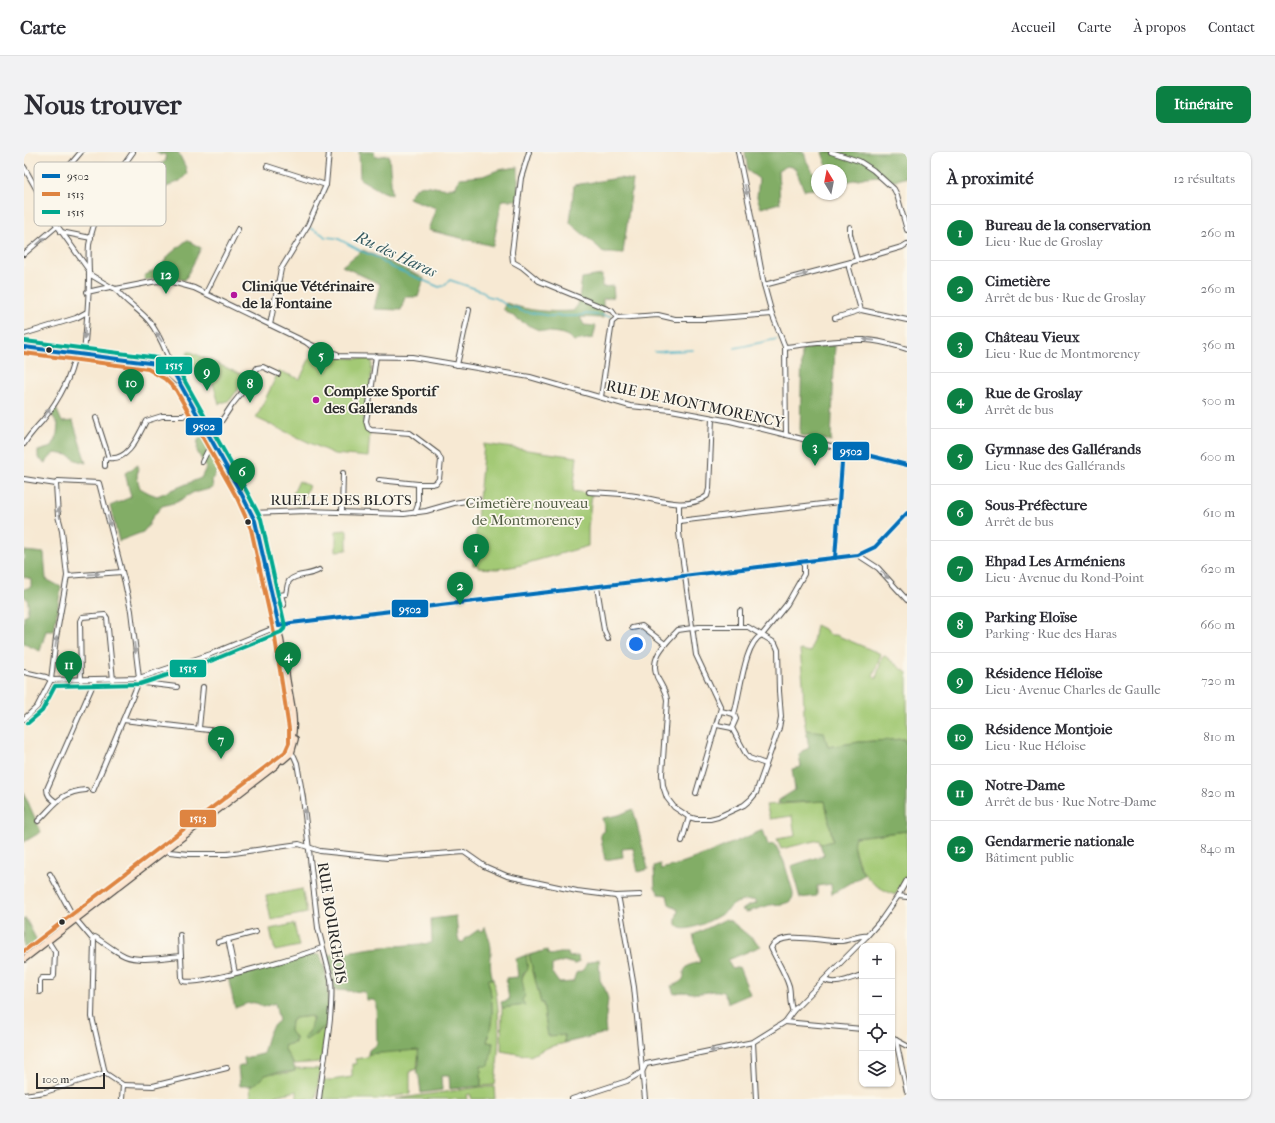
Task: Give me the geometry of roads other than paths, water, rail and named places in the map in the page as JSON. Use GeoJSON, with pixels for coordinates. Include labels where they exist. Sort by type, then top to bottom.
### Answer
{"type":"FeatureCollection","features":[{"type":"Feature","properties":{"kind":"main road"},"geometry":{"type":"LineString","coordinates":[[24,347],[150,363],[169,371],[181,386],[251,513],[256,527],[279,626],[296,733],[295,744],[290,751],[274,766],[24,959]]}},
{"type":"Feature","properties":{"kind":"street"},"geometry":{"type":"LineString","coordinates":[[72,162],[81,152]]}},
{"type":"Feature","properties":{"kind":"street"},"geometry":{"type":"LineString","coordinates":[[125,162],[133,152]]}},
{"type":"Feature","properties":{"kind":"street"},"geometry":{"type":"LineString","coordinates":[[270,325],[281,269],[308,225],[326,185],[329,152]]}},
{"type":"Feature","properties":{"kind":"street"},"geometry":{"type":"LineString","coordinates":[[529,152],[521,178],[512,252],[513,262],[540,281],[612,311],[617,318]]}},
{"type":"Feature","properties":{"kind":"street"},"geometry":{"type":"LineString","coordinates":[[738,152],[764,285],[772,314],[785,347],[786,435]]}},
{"type":"Feature","properties":{"kind":"street"},"geometry":{"type":"LineString","coordinates":[[831,152],[859,161],[894,189],[907,230]]}},
{"type":"Feature","properties":{"kind":"street"},"geometry":{"type":"LineString","coordinates":[[267,166],[326,185]]}},
{"type":"Feature","properties":{"kind":"street"},"geometry":{"type":"LineString","coordinates":[[24,168],[34,186]]}},
{"type":"Feature","properties":{"kind":"street"},"geometry":{"type":"LineString","coordinates":[[24,254],[57,226],[88,272],[116,289],[121,296],[149,321],[162,341],[171,362],[169,371]]}},
{"type":"Feature","properties":{"kind":"street"},"geometry":{"type":"LineString","coordinates":[[84,355],[87,312],[87,260],[91,238],[95,226]]}},
{"type":"Feature","properties":{"kind":"street"},"geometry":{"type":"LineString","coordinates":[[850,226],[850,234],[856,260]]}},
{"type":"Feature","properties":{"kind":"street"},"geometry":{"type":"LineString","coordinates":[[206,293],[238,229]]}},
{"type":"Feature","properties":{"kind":"street"},"geometry":{"type":"LineString","coordinates":[[61,232],[91,238]]}},
{"type":"Feature","properties":{"kind":"street"},"geometry":{"type":"LineString","coordinates":[[764,285],[851,262],[902,247],[907,244]]}},
{"type":"Feature","properties":{"kind":"street"},"geometry":{"type":"LineString","coordinates":[[851,262],[849,268],[861,310]]}},
{"type":"Feature","properties":{"kind":"street","name":"RUE DE MONTMORENCY"},"geometry":{"type":"LineString","coordinates":[[116,289],[157,281],[165,281],[186,286],[206,293],[307,343],[322,355],[412,357],[530,377],[630,406],[671,410],[712,418],[907,465]]}},
{"type":"Feature","properties":{"kind":"street"},"geometry":{"type":"LineString","coordinates":[[87,292],[111,287]]}},
{"type":"Feature","properties":{"kind":"street"},"geometry":{"type":"LineString","coordinates":[[457,365],[469,310]]}},
{"type":"Feature","properties":{"kind":"street"},"geometry":{"type":"LineString","coordinates":[[835,318],[861,310],[907,320]]}},
{"type":"Feature","properties":{"kind":"street"},"geometry":{"type":"LineString","coordinates":[[24,334],[76,318],[87,312]]}},
{"type":"Feature","properties":{"kind":"street"},"geometry":{"type":"LineString","coordinates":[[601,397],[612,322],[617,318],[658,315],[675,319],[706,320],[772,314]]}},
{"type":"Feature","properties":{"kind":"street"},"geometry":{"type":"LineString","coordinates":[[785,347],[836,340],[866,340],[886,342],[907,348]]}},
{"type":"Feature","properties":{"kind":"street"},"geometry":{"type":"LineString","coordinates":[[24,444],[44,418],[64,387],[75,354]]}},
{"type":"Feature","properties":{"kind":"street"},"geometry":{"type":"LineString","coordinates":[[376,356],[366,425],[371,430],[410,433],[438,454],[441,460],[436,483],[418,484],[380,480]]}},
{"type":"Feature","properties":{"kind":"street"},"geometry":{"type":"LineString","coordinates":[[207,432],[214,431],[232,404],[241,395],[259,367],[278,374]]}},
{"type":"Feature","properties":{"kind":"street"},"geometry":{"type":"LineString","coordinates":[[105,466],[105,459],[116,459],[123,456],[128,451],[146,421],[162,416],[183,416],[194,409]]}},
{"type":"Feature","properties":{"kind":"street"},"geometry":{"type":"LineString","coordinates":[[96,418],[109,458]]}},
{"type":"Feature","properties":{"kind":"street"},"geometry":{"type":"LineString","coordinates":[[589,492],[628,495],[679,504],[701,501],[707,496],[709,489],[712,418]]}},
{"type":"Feature","properties":{"kind":"street"},"geometry":{"type":"LineString","coordinates":[[202,462],[208,450],[214,445]]}},
{"type":"Feature","properties":{"kind":"street"},"geometry":{"type":"LineString","coordinates":[[835,558],[843,449]]}},
{"type":"Feature","properties":{"kind":"street"},"geometry":{"type":"LineString","coordinates":[[342,512],[343,473]]}},
{"type":"Feature","properties":{"kind":"street"},"geometry":{"type":"LineString","coordinates":[[24,479],[56,484],[58,481],[99,483],[131,611],[139,678],[93,791]]}},
{"type":"Feature","properties":{"kind":"street"},"geometry":{"type":"LineString","coordinates":[[24,720],[37,707],[51,680],[56,638],[67,576],[62,531],[58,516],[56,484]]}},
{"type":"Feature","properties":{"kind":"street"},"geometry":{"type":"LineString","coordinates":[[415,513],[418,505],[418,484]]}},
{"type":"Feature","properties":{"kind":"street","name":"RUELLE DES BLOTS"},"geometry":{"type":"LineString","coordinates":[[251,513],[306,511],[404,514],[415,513],[454,503],[478,499]]}},
{"type":"Feature","properties":{"kind":"street"},"geometry":{"type":"LineString","coordinates":[[679,521],[839,502]]}},
{"type":"Feature","properties":{"kind":"street"},"geometry":{"type":"LineString","coordinates":[[679,504],[679,533],[696,655],[721,708],[696,793]]}},
{"type":"Feature","properties":{"kind":"street"},"geometry":{"type":"LineString","coordinates":[[24,672],[46,677],[51,680],[113,680],[139,678],[211,654],[279,626],[858,555],[874,547],[907,513]]}},
{"type":"Feature","properties":{"kind":"street"},"geometry":{"type":"LineString","coordinates":[[858,555],[878,568],[907,600]]}},
{"type":"Feature","properties":{"kind":"street"},"geometry":{"type":"LineString","coordinates":[[732,728],[736,719],[734,714],[738,702],[741,676],[751,647],[758,636],[762,635],[787,604],[804,574],[804,561]]}},
{"type":"Feature","properties":{"kind":"street"},"geometry":{"type":"LineString","coordinates":[[273,596],[286,594],[288,583],[293,578],[319,570]]}},
{"type":"Feature","properties":{"kind":"street"},"geometry":{"type":"LineString","coordinates":[[67,576],[122,572]]}},
{"type":"Feature","properties":{"kind":"street"},"geometry":{"type":"LineString","coordinates":[[597,587],[604,630],[608,639]]}},
{"type":"Feature","properties":{"kind":"street"},"geometry":{"type":"LineString","coordinates":[[282,595],[284,605]]}},
{"type":"Feature","properties":{"kind":"street"},"geometry":{"type":"LineString","coordinates":[[740,611],[740,627]]}},
{"type":"Feature","properties":{"kind":"street"},"geometry":{"type":"LineString","coordinates":[[81,680],[80,621],[82,617],[105,615],[107,618],[113,680]]}},
{"type":"Feature","properties":{"kind":"street"},"geometry":{"type":"LineString","coordinates":[[632,628],[642,626],[665,644]]}},
{"type":"Feature","properties":{"kind":"street"},"geometry":{"type":"LineString","coordinates":[[740,627],[748,627],[762,635],[775,643],[778,650],[781,717],[779,728],[756,793],[744,805],[710,819],[702,820],[689,817],[678,810],[671,803],[665,792],[662,780],[667,700],[664,688],[656,675],[656,659],[665,644],[678,630],[692,628],[740,627]]}},
{"type":"Feature","properties":{"kind":"street"},"geometry":{"type":"LineString","coordinates":[[139,678],[144,683],[178,687]]}},
{"type":"Feature","properties":{"kind":"street"},"geometry":{"type":"LineString","coordinates":[[56,802],[47,793],[47,789],[95,680]]}},
{"type":"Feature","properties":{"kind":"street"},"geometry":{"type":"LineString","coordinates":[[199,728],[203,687]]}},
{"type":"Feature","properties":{"kind":"street"},"geometry":{"type":"LineString","coordinates":[[720,711],[734,714]]}},
{"type":"Feature","properties":{"kind":"street"},"geometry":{"type":"LineString","coordinates":[[123,720],[226,732]]}},
{"type":"Feature","properties":{"kind":"street"},"geometry":{"type":"LineString","coordinates":[[717,725],[732,728],[749,758],[766,764]]}},
{"type":"Feature","properties":{"kind":"street","name":"RUE BOURGEOIS"},"geometry":{"type":"LineString","coordinates":[[290,751],[297,763],[304,798],[308,847],[318,928],[331,979],[329,1026],[319,1099]]}},
{"type":"Feature","properties":{"kind":"street"},"geometry":{"type":"LineString","coordinates":[[38,820],[61,797],[86,790]]}},
{"type":"Feature","properties":{"kind":"street"},"geometry":{"type":"LineString","coordinates":[[682,841],[689,817]]}},
{"type":"Feature","properties":{"kind":"street"},"geometry":{"type":"LineString","coordinates":[[166,849],[169,852],[189,854],[227,854],[299,844],[320,851],[387,858],[464,852],[484,866],[507,876],[577,891],[616,896],[640,895]]}},
{"type":"Feature","properties":{"kind":"street"},"geometry":{"type":"LineString","coordinates":[[50,874],[76,919],[93,939],[92,1017],[105,1073],[123,1085],[153,1086],[227,1068]]}},
{"type":"Feature","properties":{"kind":"street"},"geometry":{"type":"LineString","coordinates":[[572,1099],[627,1081],[642,1072],[646,1064],[753,1042],[785,1022],[882,919],[907,880]]}},
{"type":"Feature","properties":{"kind":"street"},"geometry":{"type":"LineString","coordinates":[[616,896],[619,900],[632,979],[645,1099]]}},
{"type":"Feature","properties":{"kind":"street"},"geometry":{"type":"LineString","coordinates":[[898,896],[907,897]]}},
{"type":"Feature","properties":{"kind":"street"},"geometry":{"type":"LineString","coordinates":[[218,942],[256,932]]}},
{"type":"Feature","properties":{"kind":"street"},"geometry":{"type":"LineString","coordinates":[[180,935],[182,978],[183,981],[187,983],[203,981],[235,973],[322,948]]}},
{"type":"Feature","properties":{"kind":"street"},"geometry":{"type":"LineString","coordinates":[[793,1012],[791,1008],[789,986],[771,948],[773,944],[783,939],[793,937],[840,941],[850,940],[864,935],[867,936]]}},
{"type":"Feature","properties":{"kind":"street"},"geometry":{"type":"LineString","coordinates":[[93,939],[96,937],[126,956],[149,958],[181,956]]}},
{"type":"Feature","properties":{"kind":"street"},"geometry":{"type":"LineString","coordinates":[[228,939],[235,973]]}},
{"type":"Feature","properties":{"kind":"street"},"geometry":{"type":"LineString","coordinates":[[40,992],[40,980],[43,978],[52,978],[54,976],[55,952],[48,941]]}},
{"type":"Feature","properties":{"kind":"street"},"geometry":{"type":"LineString","coordinates":[[825,980],[829,982],[836,982],[859,976]]}},
{"type":"Feature","properties":{"kind":"street"},"geometry":{"type":"LineString","coordinates":[[785,1022],[859,1029]]}},
{"type":"Feature","properties":{"kind":"street"},"geometry":{"type":"LineString","coordinates":[[895,1040],[907,1046]]}},
{"type":"Feature","properties":{"kind":"street"},"geometry":{"type":"LineString","coordinates":[[753,1042],[756,1099]]}},
{"type":"Feature","properties":{"kind":"street"},"geometry":{"type":"LineString","coordinates":[[895,1043],[907,1092]]}},
{"type":"Feature","properties":{"kind":"street"},"geometry":{"type":"LineString","coordinates":[[24,1095],[45,1092],[105,1073]]}},
{"type":"Feature","properties":{"kind":"street"},"geometry":{"type":"LineString","coordinates":[[122,1099],[123,1085]]}},
{"type":"Feature","properties":{"kind":"waterway","name":"Ru des Haras"},"geometry":{"type":"LineString","coordinates":[[310,228],[325,237],[337,238],[361,251],[379,258],[383,263],[389,264],[389,266],[439,287],[443,286],[450,280],[482,291],[487,296],[496,298],[509,307],[518,308],[521,311],[551,316],[577,316],[586,314],[611,316]]}},
{"type":"Feature","properties":{"kind":"waterway","name":"Ru des Haras"},"geometry":{"type":"LineString","coordinates":[[735,348],[777,339]]}},
{"type":"Feature","properties":{"kind":"waterway","name":"Ru des Haras"},"geometry":{"type":"LineString","coordinates":[[655,352],[693,350]]}},
{"type":"Feature","properties":{"kind":"place","name":"Gendarmerie nationale"},"geometry":{"type":"Point","coordinates":[166,294]}},
{"type":"Feature","properties":{"kind":"place","name":"Clinique Vétérinaire de la Fontaine"},"geometry":{"type":"Point","coordinates":[234,295]}},
{"type":"Feature","properties":{"kind":"place","name":"Gymnase des Gallérands"},"geometry":{"type":"Point","coordinates":[321,375]}},
{"type":"Feature","properties":{"kind":"place","name":"Résidence Héloïse"},"geometry":{"type":"Point","coordinates":[207,391]}},
{"type":"Feature","properties":{"kind":"place","name":"Complexe Sportif des Gallerands"},"geometry":{"type":"Point","coordinates":[316,400]}},
{"type":"Feature","properties":{"kind":"place","name":"Résidence Montjoie"},"geometry":{"type":"Point","coordinates":[131,402]}},
{"type":"Feature","properties":{"kind":"place","name":"Parking Eloïse"},"geometry":{"type":"Point","coordinates":[250,403]}},
{"type":"Feature","properties":{"kind":"place","name":"Château Vieux"},"geometry":{"type":"Point","coordinates":[815,466]}},
{"type":"Feature","properties":{"kind":"place","name":"Sous-Préfecture"},"geometry":{"type":"Point","coordinates":[242,491]}},
{"type":"Feature","properties":{"kind":"place","name":"Bureau de la conservation"},"geometry":{"type":"Point","coordinates":[476,567]}},
{"type":"Feature","properties":{"kind":"place","name":"Cimetière"},"geometry":{"type":"Point","coordinates":[460,605]}},
{"type":"Feature","properties":{"kind":"place","name":"Rue de Groslay"},"geometry":{"type":"Point","coordinates":[288,675]}},
{"type":"Feature","properties":{"kind":"place","name":"Notre-Dame"},"geometry":{"type":"Point","coordinates":[69,684]}},
{"type":"Feature","properties":{"kind":"place","name":"Ehpad Les Arméniens"},"geometry":{"type":"Point","coordinates":[221,759]}},
{"type":"Feature","properties":{"kind":"park label","name":"Cimetière nouveau de Montmorency"},"geometry":{"type":"Point","coordinates":[527,512]}}]}
